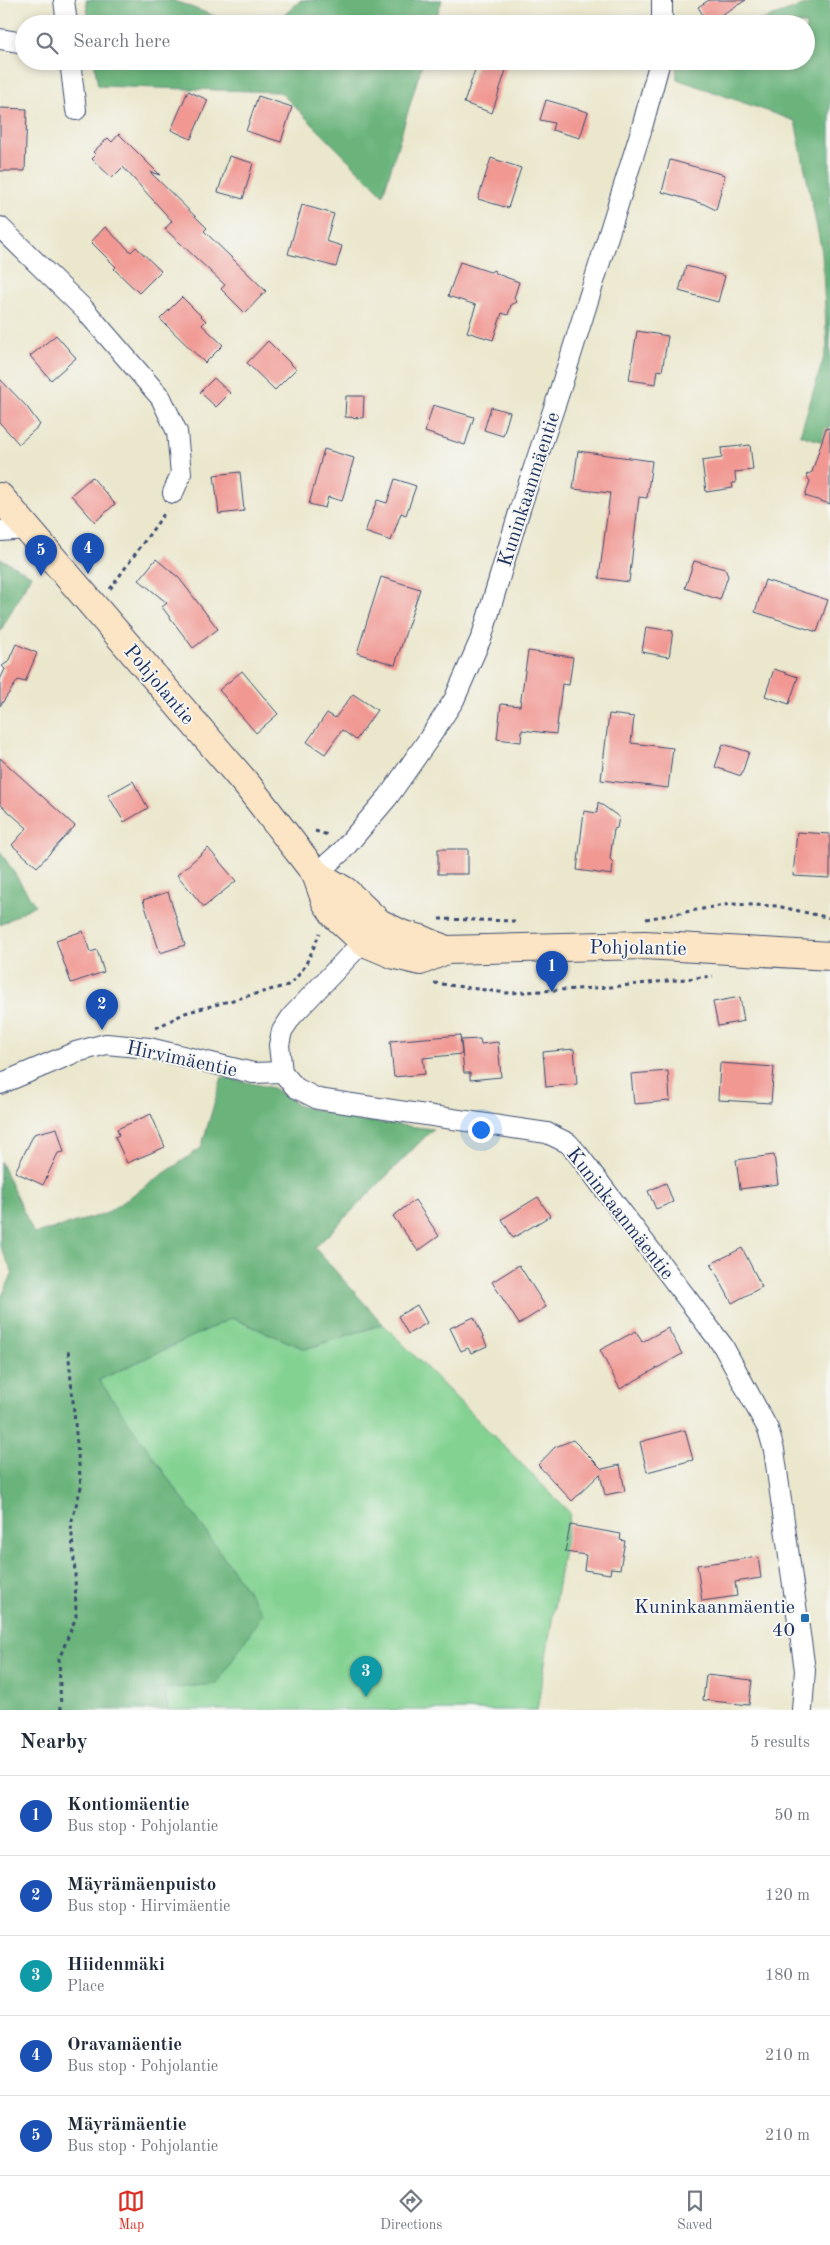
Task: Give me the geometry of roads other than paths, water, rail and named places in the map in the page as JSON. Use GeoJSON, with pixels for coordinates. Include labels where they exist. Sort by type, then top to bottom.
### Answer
{"type":"FeatureCollection","features":[{"type":"Feature","properties":{"kind":"street"},"geometry":{"type":"LineString","coordinates":[[64,0],[66,15]]}},
{"type":"Feature","properties":{"kind":"street"},"geometry":{"type":"LineString","coordinates":[[662,0],[662,15]]}},
{"type":"Feature","properties":{"kind":"street"},"geometry":{"type":"LineString","coordinates":[[0,39],[15,41]]}},
{"type":"Feature","properties":{"kind":"street"},"geometry":{"type":"LineString","coordinates":[[71,70],[76,110]]}},
{"type":"Feature","properties":{"kind":"street","name":"Kuninkaanmäentie"},"geometry":{"type":"LineString","coordinates":[[316,874],[342,851],[388,797],[428,740],[454,700],[482,636],[520,509],[560,390],[641,131],[658,70]]}},
{"type":"Feature","properties":{"kind":"street"},"geometry":{"type":"LineString","coordinates":[[0,227],[84,308],[161,398],[177,432],[181,474],[173,493]]}},
{"type":"Feature","properties":{"kind":"street","name":"Pohjolantie"},"geometry":{"type":"LineString","coordinates":[[0,497],[248,786],[316,874],[345,891],[372,932],[401,934],[422,939],[446,950],[645,944],[830,956]]}},
{"type":"Feature","properties":{"kind":"street"},"geometry":{"type":"LineString","coordinates":[[0,531],[27,529]]}},
{"type":"Feature","properties":{"kind":"street"},"geometry":{"type":"LineString","coordinates":[[282,1072],[279,1045],[282,1031],[292,1016],[372,932]]}},
{"type":"Feature","properties":{"kind":"street","name":"Hirvimäentie"},"geometry":{"type":"LineString","coordinates":[[0,1084],[76,1052],[106,1044],[150,1048],[253,1073],[282,1072]]}},
{"type":"Feature","properties":{"kind":"street","name":"Kuninkaanmäentie"},"geometry":{"type":"LineString","coordinates":[[282,1072],[296,1088],[318,1099],[548,1133],[568,1143],[577,1153],[723,1346],[768,1429],[774,1450],[805,1670],[802,1710]]}},
{"type":"Feature","properties":{"kind":"place","name":"Oravamäentie"},"geometry":{"type":"Point","coordinates":[88,574]}},
{"type":"Feature","properties":{"kind":"place","name":"Mäyrämäentie"},"geometry":{"type":"Point","coordinates":[41,576]}},
{"type":"Feature","properties":{"kind":"place","name":"Kontiomäentie"},"geometry":{"type":"Point","coordinates":[552,992]}},
{"type":"Feature","properties":{"kind":"place","name":"Mäyrämäenpuisto"},"geometry":{"type":"Point","coordinates":[102,1030]}},
{"type":"Feature","properties":{"kind":"place","name":"Kuninkaanmäentie 40"},"geometry":{"type":"Point","coordinates":[805,1618]}},
{"type":"Feature","properties":{"kind":"place","name":"Hiidenmäki"},"geometry":{"type":"Point","coordinates":[366,1697]}}]}
